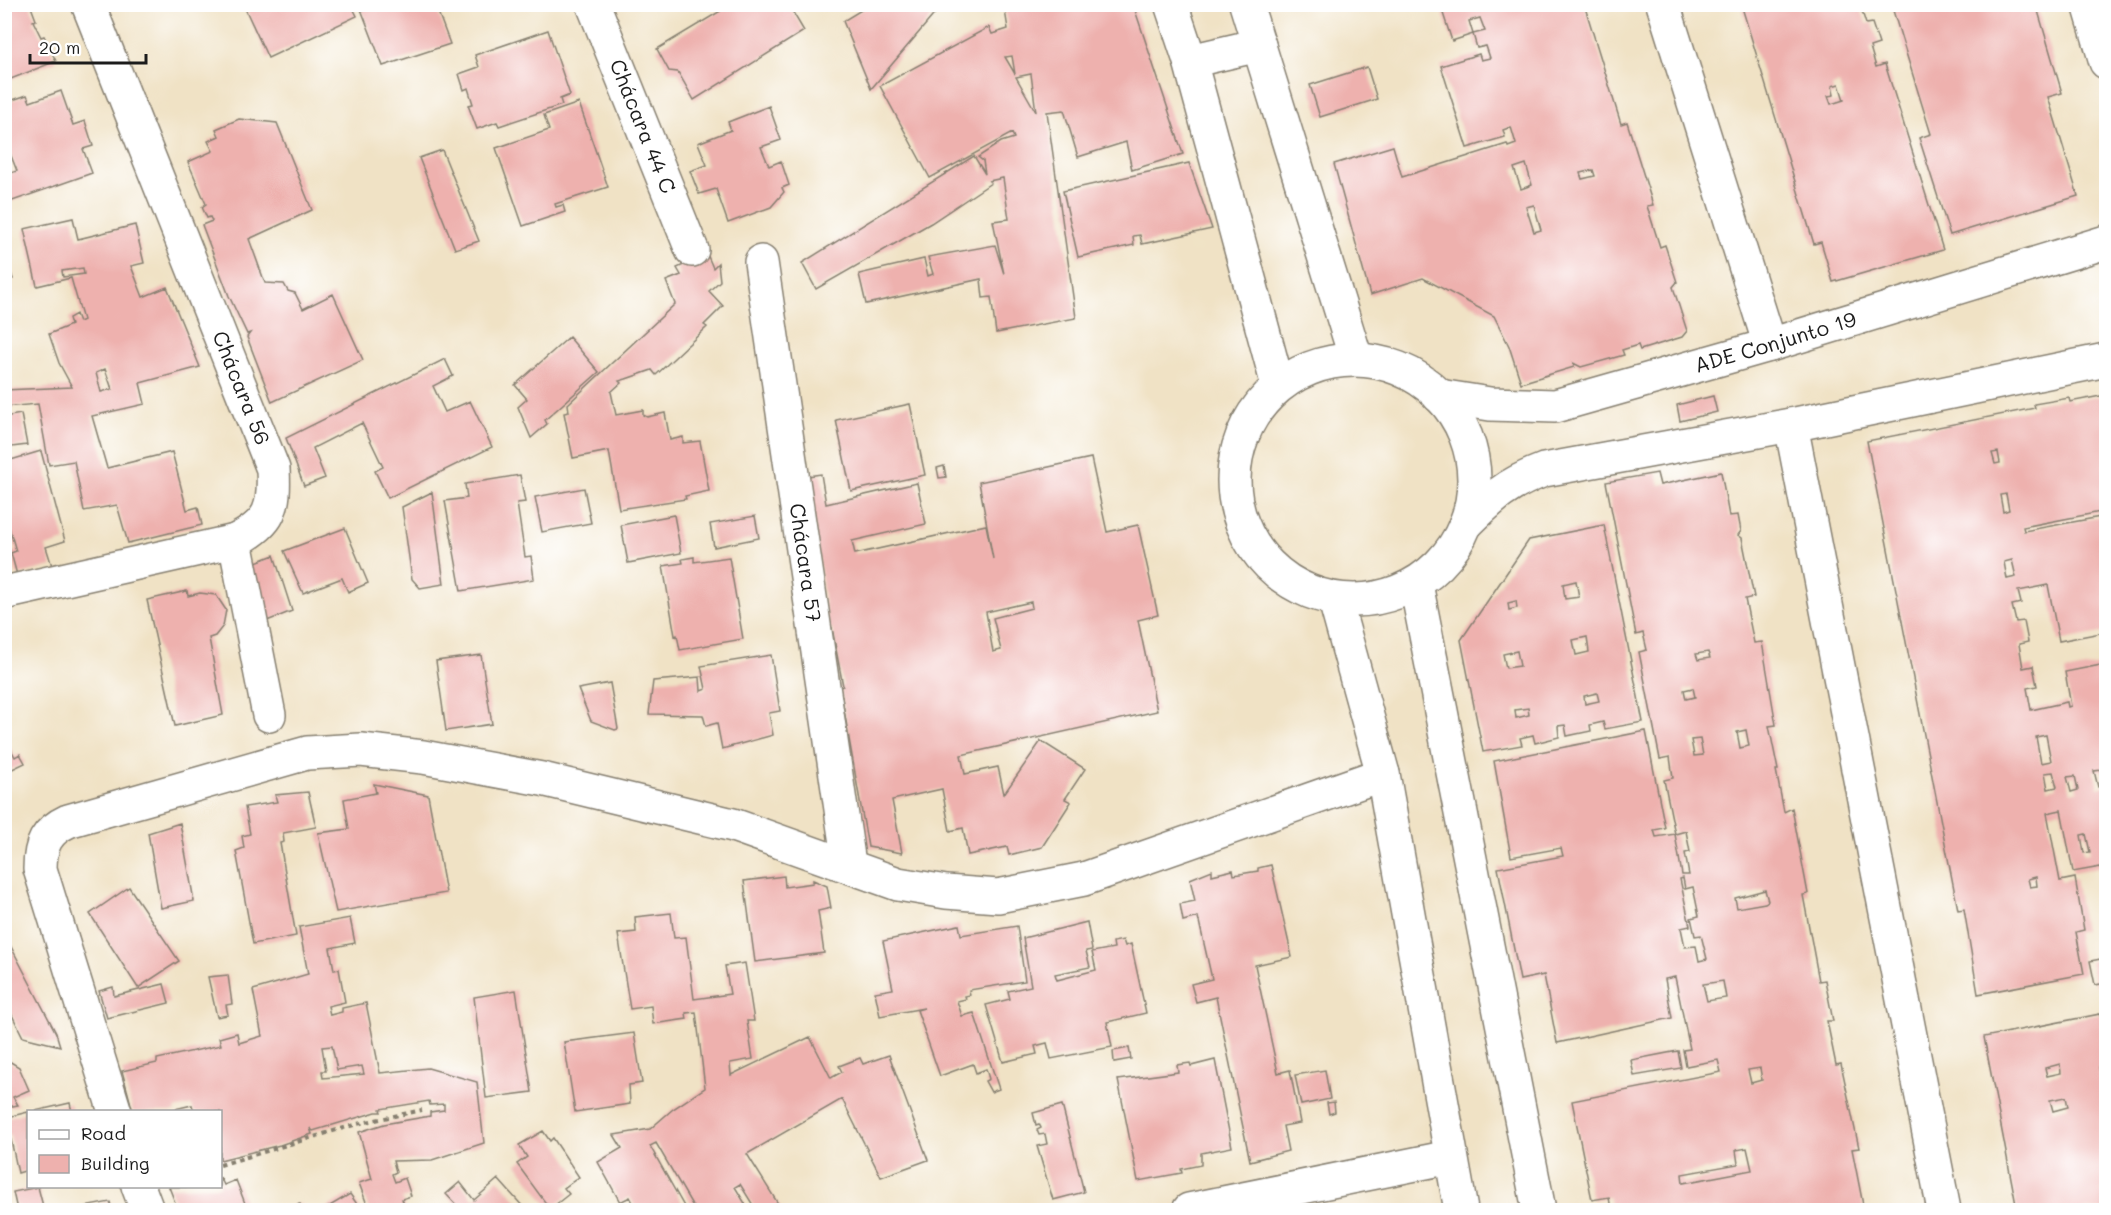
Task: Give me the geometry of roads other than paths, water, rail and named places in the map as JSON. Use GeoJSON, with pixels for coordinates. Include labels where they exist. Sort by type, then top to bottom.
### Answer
{"type":"FeatureCollection","features":[{"type":"Feature","properties":{"kind":"street","name":"Chácara 56"},"geometry":{"type":"LineString","coordinates":[[4,593],[235,541],[256,530],[267,516],[273,501],[273,469],[88,4]]}},
{"type":"Feature","properties":{"kind":"street","name":"Chácara 44 C"},"geometry":{"type":"LineString","coordinates":[[594,4],[692,250]]}},
{"type":"Feature","properties":{"kind":"street"},"geometry":{"type":"LineString","coordinates":[[1171,4],[1190,61],[1278,386]]}},
{"type":"Feature","properties":{"kind":"street"},"geometry":{"type":"LineString","coordinates":[[1246,4],[1356,359]]}},
{"type":"Feature","properties":{"kind":"street"},"geometry":{"type":"LineString","coordinates":[[1663,4],[1770,345]]}},
{"type":"Feature","properties":{"kind":"street"},"geometry":{"type":"LineString","coordinates":[[2089,4],[2106,62]]}},
{"type":"Feature","properties":{"kind":"street"},"geometry":{"type":"LineString","coordinates":[[1190,61],[1259,45]]}},
{"type":"Feature","properties":{"kind":"street","name":"ADE Conjunto 19"},"geometry":{"type":"LineString","coordinates":[[1439,396],[1490,404],[1555,406],[1770,345],[2106,242]]}},
{"type":"Feature","properties":{"kind":"street","name":"Chácara 57"},"geometry":{"type":"LineString","coordinates":[[761,262],[849,864]]}},
{"type":"Feature","properties":{"kind":"street"},"geometry":{"type":"LineString","coordinates":[[1466,525],[1473,495],[1473,463],[1464,432],[1448,405],[1424,382],[1392,366],[1356,359],[1328,362],[1302,371],[1278,386],[1252,416],[1237,453],[1234,491],[1244,530],[1266,563],[1298,587],[1335,600],[1377,599],[1416,584],[1445,560],[1466,525],[1495,495],[1515,481],[1544,470],[1791,425],[2106,360]]}},
{"type":"Feature","properties":{"kind":"street"},"geometry":{"type":"LineString","coordinates":[[1791,425],[1944,1210]]}},
{"type":"Feature","properties":{"kind":"street"},"geometry":{"type":"LineString","coordinates":[[235,541],[269,715]]}},
{"type":"Feature","properties":{"kind":"street"},"geometry":{"type":"LineString","coordinates":[[1416,584],[1539,1210]]}},
{"type":"Feature","properties":{"kind":"street"},"geometry":{"type":"LineString","coordinates":[[1335,600],[1383,774],[1461,1210]]}},
{"type":"Feature","properties":{"kind":"street"},"geometry":{"type":"LineString","coordinates":[[114,1110],[40,869],[43,843],[54,828],[68,821],[307,753],[361,750],[423,757],[542,779],[733,825],[849,864],[898,884],[946,892],[998,896],[1039,890],[1084,879],[1383,774]]}},
{"type":"Feature","properties":{"kind":"street"},"geometry":{"type":"LineString","coordinates":[[1189,1210],[1450,1157]]}},
{"type":"Feature","properties":{"kind":"street"},"geometry":{"type":"LineString","coordinates":[[139,1188],[147,1210]]}}]}
